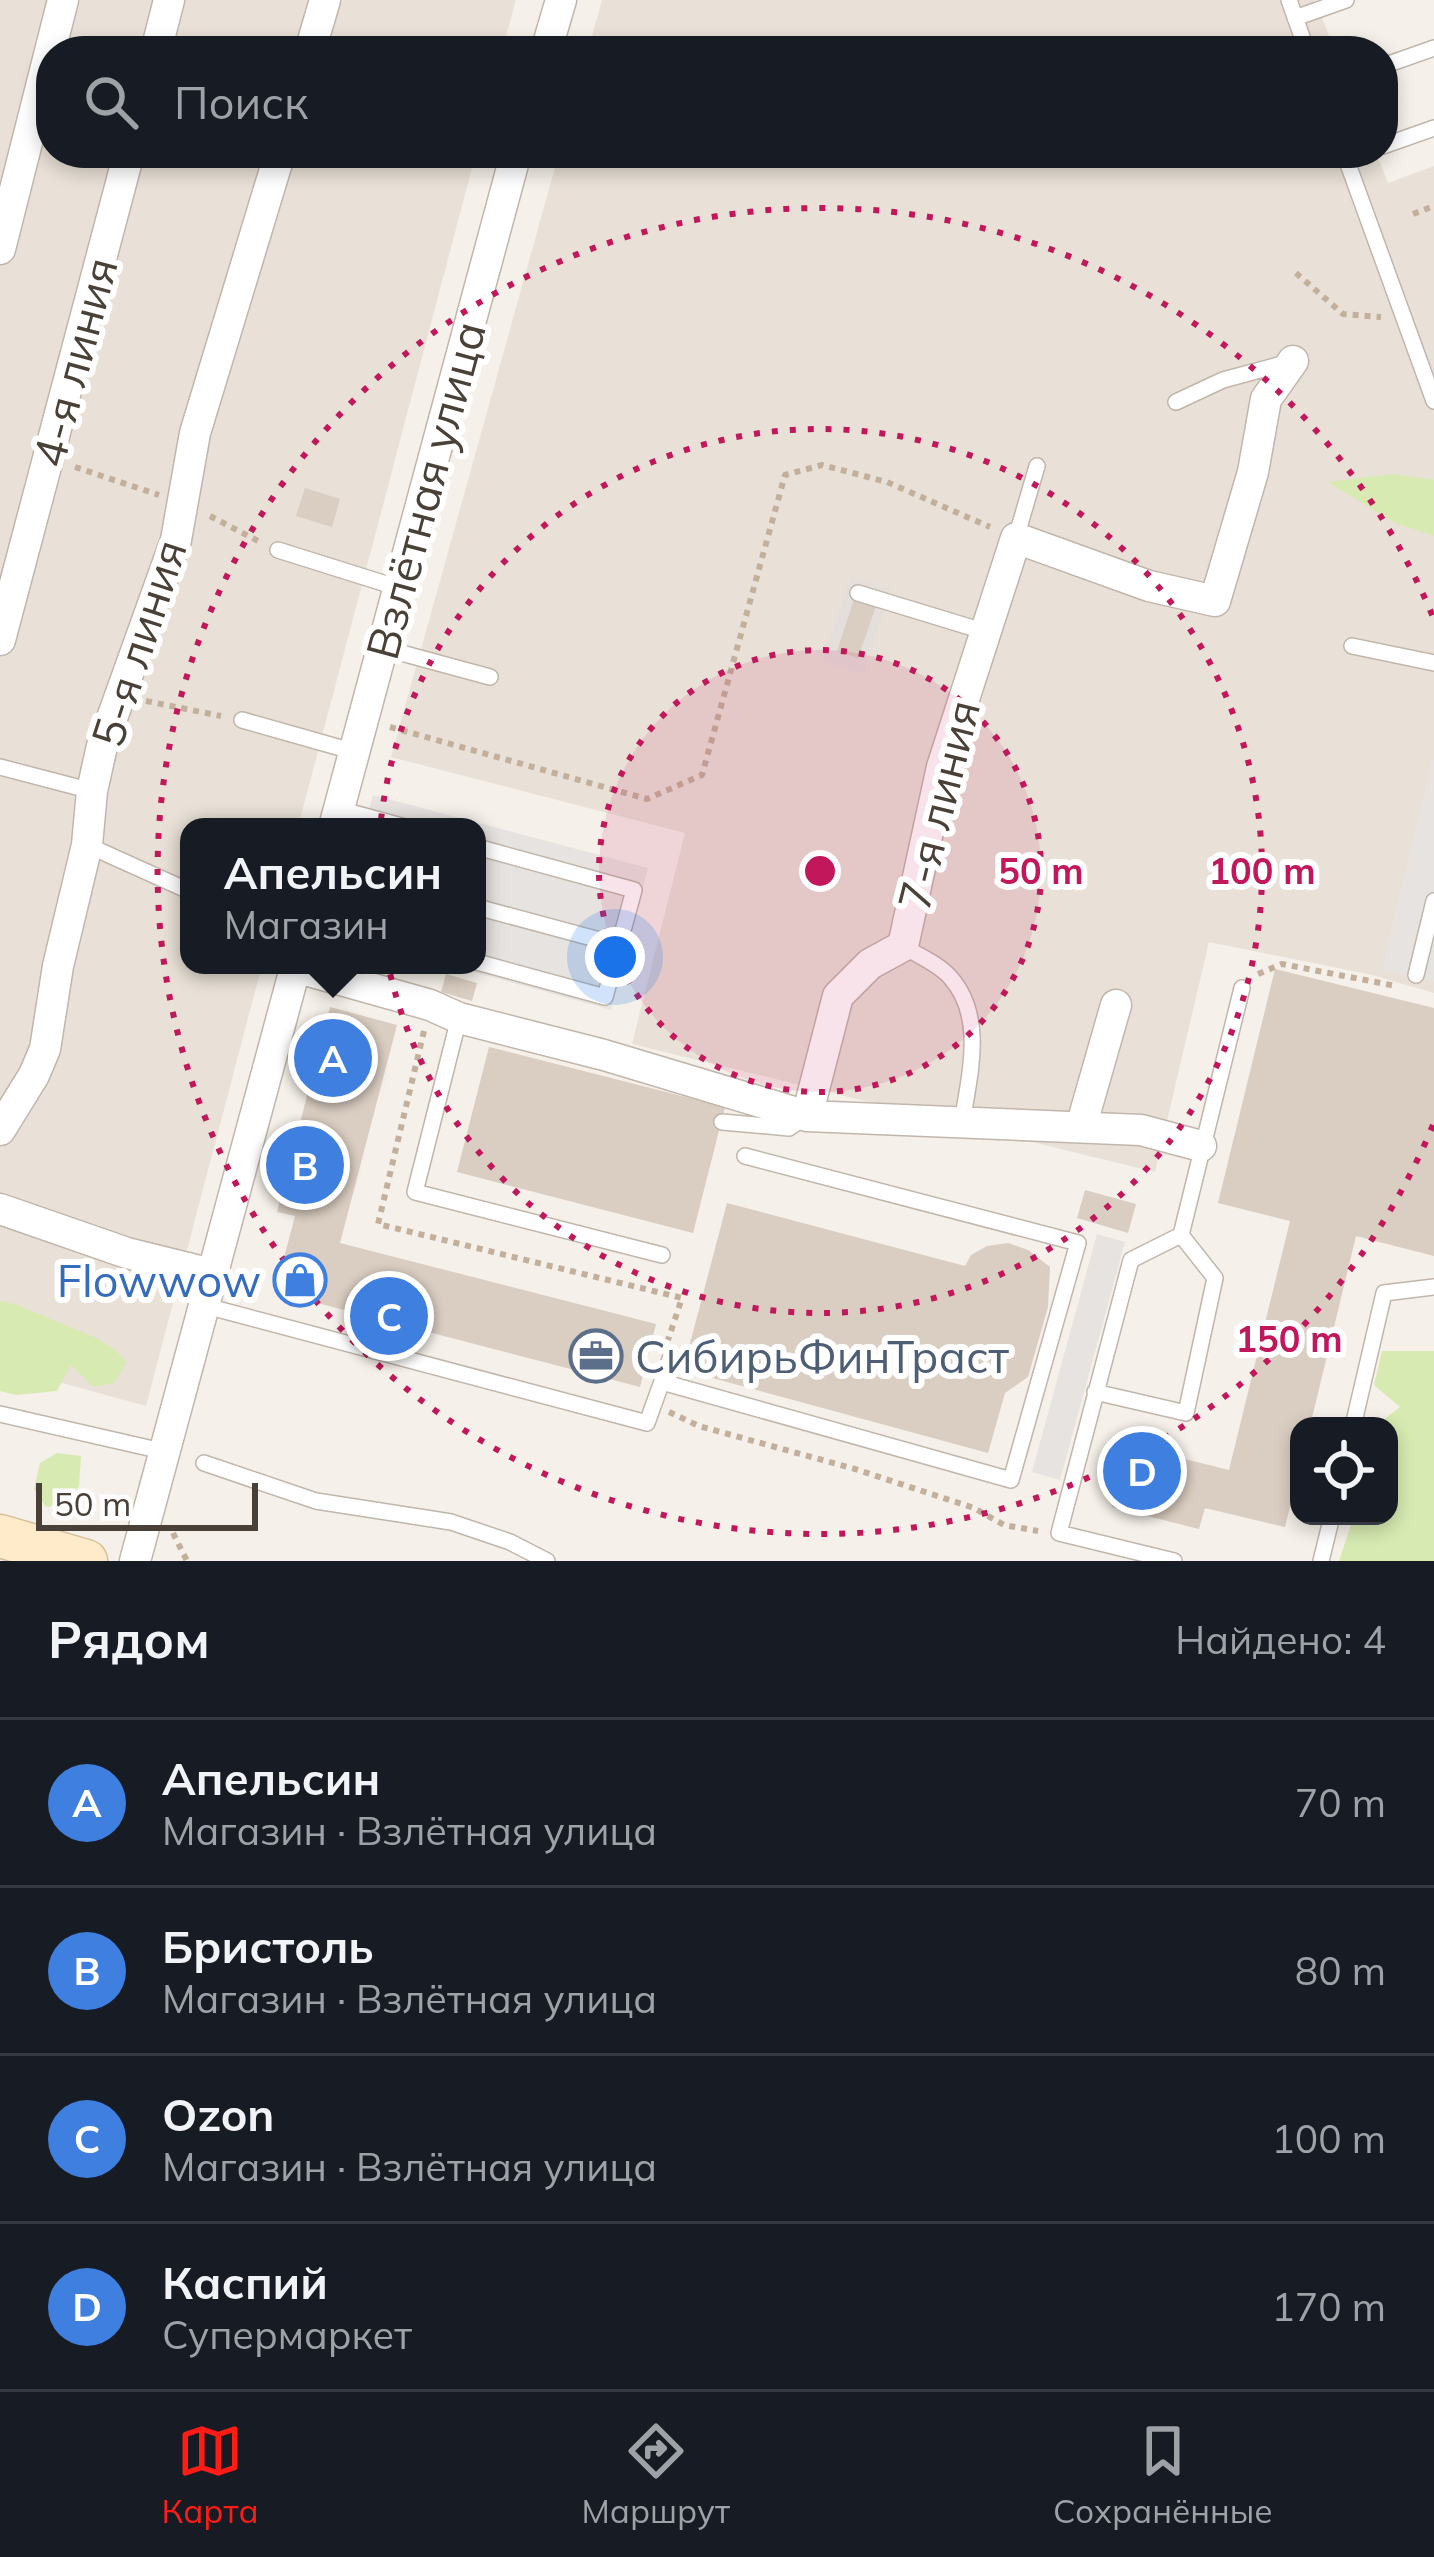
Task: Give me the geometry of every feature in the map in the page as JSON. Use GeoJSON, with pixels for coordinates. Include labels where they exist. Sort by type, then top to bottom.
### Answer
{"type":"FeatureCollection","features":[{"type":"Feature","properties":{"kind":"main road"},"geometry":{"type":"LineString","coordinates":[[0,1536],[86,1561]]}},
{"type":"Feature","properties":{"kind":"street"},"geometry":{"type":"LineString","coordinates":[[54,36],[63,0]]}},
{"type":"Feature","properties":{"kind":"street"},"geometry":{"type":"LineString","coordinates":[[160,36],[169,0]]}},
{"type":"Feature","properties":{"kind":"street"},"geometry":{"type":"LineString","coordinates":[[314,36],[325,0]]}},
{"type":"Feature","properties":{"kind":"street"},"geometry":{"type":"LineString","coordinates":[[550,36],[561,0]]}},
{"type":"Feature","properties":{"kind":"street"},"geometry":{"type":"LineString","coordinates":[[0,249],[36,107]]}},
{"type":"Feature","properties":{"kind":"street","name":"4-я линия"},"geometry":{"type":"LineString","coordinates":[[0,640],[125,168]]}},
{"type":"Feature","properties":{"kind":"street","name":"5-я линия"},"geometry":{"type":"LineString","coordinates":[[0,1130],[45,1049],[58,967],[87,845],[92,791],[119,696],[176,539],[195,433],[275,168]]}},
{"type":"Feature","properties":{"kind":"street","name":"Взлётная улица"},"geometry":{"type":"LineString","coordinates":[[336,818],[512,168]]}},
{"type":"Feature","properties":{"kind":"street"},"geometry":{"type":"LineString","coordinates":[[1016,538],[1149,586],[1215,601],[1253,472],[1266,399],[1292,361]]}},
{"type":"Feature","properties":{"kind":"street","name":"7-я линия"},"geometry":{"type":"LineString","coordinates":[[807,1116],[838,995],[870,964],[903,946],[942,767],[1016,538]]}},
{"type":"Feature","properties":{"kind":"street"},"geometry":{"type":"LineString","coordinates":[[135,1561],[294,974]]}},
{"type":"Feature","properties":{"kind":"street"},"geometry":{"type":"LineString","coordinates":[[323,974],[459,1018],[604,1054],[807,1116],[1141,1130],[1201,1146]]}},
{"type":"Feature","properties":{"kind":"street"},"geometry":{"type":"LineString","coordinates":[[1081,1127],[1116,1005]]}},
{"type":"Feature","properties":{"kind":"street"},"geometry":{"type":"LineString","coordinates":[[0,1210],[127,1253],[212,1274]]}},
{"type":"Feature","properties":{"kind":"lane"},"geometry":{"type":"LineString","coordinates":[[1288,0],[1302,36]]}},
{"type":"Feature","properties":{"kind":"lane"},"geometry":{"type":"LineString","coordinates":[[1295,17],[1346,0]]}},
{"type":"Feature","properties":{"kind":"lane"},"geometry":{"type":"LineString","coordinates":[[1398,61],[1434,48]]}},
{"type":"Feature","properties":{"kind":"lane"},"geometry":{"type":"LineString","coordinates":[[1398,141],[1434,128]]}},
{"type":"Feature","properties":{"kind":"lane"},"geometry":{"type":"LineString","coordinates":[[1349,168],[1434,401]]}},
{"type":"Feature","properties":{"kind":"lane"},"geometry":{"type":"LineString","coordinates":[[1176,402],[1222,380],[1292,361]]}},
{"type":"Feature","properties":{"kind":"lane"},"geometry":{"type":"LineString","coordinates":[[1016,538],[1037,466]]}},
{"type":"Feature","properties":{"kind":"lane"},"geometry":{"type":"LineString","coordinates":[[278,550],[399,588]]}},
{"type":"Feature","properties":{"kind":"lane"},"geometry":{"type":"LineString","coordinates":[[858,593],[986,632]]}},
{"type":"Feature","properties":{"kind":"lane"},"geometry":{"type":"LineString","coordinates":[[1352,646],[1434,663]]}},
{"type":"Feature","properties":{"kind":"lane"},"geometry":{"type":"LineString","coordinates":[[383,648],[490,677]]}},
{"type":"Feature","properties":{"kind":"lane"},"geometry":{"type":"LineString","coordinates":[[242,720],[355,752]]}},
{"type":"Feature","properties":{"kind":"lane"},"geometry":{"type":"LineString","coordinates":[[0,767],[92,791]]}},
{"type":"Feature","properties":{"kind":"lane"},"geometry":{"type":"LineString","coordinates":[[87,845],[180,887]]}},
{"type":"Feature","properties":{"kind":"lane"},"geometry":{"type":"LineString","coordinates":[[486,849],[634,890],[605,997],[486,964]]}},
{"type":"Feature","properties":{"kind":"lane"},"geometry":{"type":"LineString","coordinates":[[1416,975],[1434,901]]}},
{"type":"Feature","properties":{"kind":"lane"},"geometry":{"type":"LineString","coordinates":[[486,909],[618,945]]}},
{"type":"Feature","properties":{"kind":"lane"},"geometry":{"type":"LineString","coordinates":[[903,946],[950,977],[971,1015],[973,1052],[962,1123]]}},
{"type":"Feature","properties":{"kind":"lane"},"geometry":{"type":"LineString","coordinates":[[1181,1235],[1242,988]]}},
{"type":"Feature","properties":{"kind":"lane"},"geometry":{"type":"LineString","coordinates":[[459,1018],[415,1192],[662,1255]]}},
{"type":"Feature","properties":{"kind":"lane"},"geometry":{"type":"LineString","coordinates":[[722,1122],[788,1129],[807,1116]]}},
{"type":"Feature","properties":{"kind":"lane"},"geometry":{"type":"LineString","coordinates":[[662,1382],[1011,1480],[1078,1243],[745,1156]]}},
{"type":"Feature","properties":{"kind":"lane"},"geometry":{"type":"LineString","coordinates":[[1095,1392],[1186,1413],[1215,1278],[1181,1235]]}},
{"type":"Feature","properties":{"kind":"lane"},"geometry":{"type":"LineString","coordinates":[[1174,1561],[1059,1533],[1131,1260],[1181,1235]]}},
{"type":"Feature","properties":{"kind":"lane"},"geometry":{"type":"LineString","coordinates":[[1355,1417],[1384,1293],[1434,1287]]}},
{"type":"Feature","properties":{"kind":"lane"},"geometry":{"type":"LineString","coordinates":[[206,1306],[646,1423],[662,1382],[664,1354]]}},
{"type":"Feature","properties":{"kind":"lane"},"geometry":{"type":"LineString","coordinates":[[0,1414],[162,1451]]}},
{"type":"Feature","properties":{"kind":"lane"},"geometry":{"type":"LineString","coordinates":[[204,1463],[316,1501],[451,1522],[510,1542],[547,1561]]}},
{"type":"Feature","properties":{"kind":"lane"},"geometry":{"type":"LineString","coordinates":[[1321,1561],[1330,1525]]}},
{"type":"Feature","properties":{"kind":"path"},"geometry":{"type":"LineString","coordinates":[[1413,214],[1434,206]]}},
{"type":"Feature","properties":{"kind":"path"},"geometry":{"type":"LineString","coordinates":[[1296,273],[1343,314],[1402,314]]}},
{"type":"Feature","properties":{"kind":"path"},"geometry":{"type":"LineString","coordinates":[[364,720],[647,799],[702,776],[785,475],[821,465],[887,482],[1016,538]]}},
{"type":"Feature","properties":{"kind":"path"},"geometry":{"type":"LineString","coordinates":[[119,696],[242,720]]}},
{"type":"Feature","properties":{"kind":"path"},"geometry":{"type":"LineString","coordinates":[[1242,988],[1270,965],[1282,964],[1397,986]]}},
{"type":"Feature","properties":{"kind":"path"},"geometry":{"type":"LineString","coordinates":[[664,1354],[682,1298],[676,1298]]}},
{"type":"Feature","properties":{"kind":"path"},"geometry":{"type":"LineString","coordinates":[[653,1412],[670,1412],[699,1426],[895,1482],[974,1508],[1004,1526],[1059,1533]]}},
{"type":"Feature","properties":{"kind":"shaded area"},"geometry":{"type":"Polygon","coordinates":[[[0,0],[516,0],[506,36],[36,36],[36,168],[472,168],[300,818],[180,818],[180,974],[260,974],[146,1406],[0,1366],[0,0]]]}},
{"type":"Feature","properties":{"kind":"shaded area"},"geometry":{"type":"Polygon","coordinates":[[[602,0],[1315,0],[1329,36],[592,36],[602,0]]]}},
{"type":"Feature","properties":{"kind":"shaded area"},"geometry":{"type":"Polygon","coordinates":[[[1434,166],[1434,993],[1372,975],[1209,942],[1155,1172],[632,1044],[685,833],[391,757],[555,168],[1382,168],[1388,183],[1434,166]]]}},
{"type":"Feature","properties":{"kind":"shaded area"},"geometry":{"type":"Polygon","coordinates":[[[851,576],[891,589],[863,674],[823,661],[851,576]]]}},
{"type":"Feature","properties":{"kind":"shaded area"},"geometry":{"type":"Polygon","coordinates":[[[1434,760],[1434,982],[1382,969],[1434,760]]]}},
{"type":"Feature","properties":{"kind":"shaded area"},"geometry":{"type":"Polygon","coordinates":[[[373,795],[460,818],[367,818],[373,795]]]}},
{"type":"Feature","properties":{"kind":"shaded area"},"geometry":{"type":"Polygon","coordinates":[[[486,825],[648,868],[611,1010],[481,974],[486,974],[486,825]]]}},
{"type":"Feature","properties":{"kind":"shaded area"},"geometry":{"type":"Polygon","coordinates":[[[1097,1234],[1125,1242],[1060,1480],[1032,1472],[1097,1234]]]}},
{"type":"Feature","properties":{"kind":"green space"},"geometry":{"type":"Polygon","coordinates":[[[1394,474],[1434,480],[1434,536],[1395,523],[1328,482],[1394,474]]]}},
{"type":"Feature","properties":{"kind":"green space"},"geometry":{"type":"Polygon","coordinates":[[[0,1301],[94,1337],[127,1362],[114,1383],[93,1387],[71,1365],[57,1391],[16,1395],[0,1391],[0,1301]]]}},
{"type":"Feature","properties":{"kind":"green space"},"geometry":{"type":"Polygon","coordinates":[[[1382,1351],[1434,1351],[1434,1561],[1339,1561],[1351,1525],[1398,1525],[1398,1417],[1387,1417],[1400,1407],[1374,1385],[1382,1351]]]}},
{"type":"Feature","properties":{"kind":"green space"},"geometry":{"type":"Polygon","coordinates":[[[57,1453],[81,1456],[79,1486],[68,1504],[46,1507],[34,1489],[40,1463],[57,1453]]]}},
{"type":"Feature","properties":{"kind":"building"},"geometry":{"type":"Polygon","coordinates":[[[305,488],[340,499],[332,527],[296,516],[305,488]]]}},
{"type":"Feature","properties":{"kind":"building"},"geometry":{"type":"Polygon","coordinates":[[[854,599],[876,606],[858,658],[837,651],[854,599]]]}},
{"type":"Feature","properties":{"kind":"building"},"geometry":{"type":"Polygon","coordinates":[[[1275,969],[1434,1008],[1434,1256],[1356,1236],[1312,1417],[1290,1417],[1290,1507],[1285,1527],[1205,1508],[1199,1529],[1112,1507],[1128,1445],[1229,1470],[1290,1221],[1218,1203],[1275,969]]]}},
{"type":"Feature","properties":{"kind":"building"},"geometry":{"type":"Polygon","coordinates":[[[446,974],[477,983],[472,1001],[441,992],[446,974]]]}},
{"type":"Feature","properties":{"kind":"building"},"geometry":{"type":"Polygon","coordinates":[[[330,1007],[397,1025],[340,1243],[656,1324],[640,1387],[275,1292],[295,1216],[277,1212],[330,1007]]]}},
{"type":"Feature","properties":{"kind":"building"},"geometry":{"type":"Polygon","coordinates":[[[489,1047],[725,1107],[693,1233],[457,1172],[489,1047]]]}},
{"type":"Feature","properties":{"kind":"building"},"geometry":{"type":"Polygon","coordinates":[[[1085,1190],[1136,1204],[1128,1233],[1077,1218],[1085,1190]]]}},
{"type":"Feature","properties":{"kind":"building"},"geometry":{"type":"Polygon","coordinates":[[[727,1203],[965,1266],[971,1255],[987,1246],[1008,1243],[1028,1250],[1050,1267],[1048,1307],[1028,1377],[1005,1393],[988,1453],[683,1370],[727,1203]]]}},
{"type":"Feature","properties":{"kind":"place","name":"Апельсин"},"geometry":{"type":"Point","coordinates":[333,1058]}},
{"type":"Feature","properties":{"kind":"place","name":"Бристоль"},"geometry":{"type":"Point","coordinates":[305,1165]}},
{"type":"Feature","properties":{"kind":"place","name":"Flowwow"},"geometry":{"type":"Point","coordinates":[300,1280]}},
{"type":"Feature","properties":{"kind":"place","name":"Ozon"},"geometry":{"type":"Point","coordinates":[389,1316]}},
{"type":"Feature","properties":{"kind":"place","name":"СибирьФинТраст"},"geometry":{"type":"Point","coordinates":[596,1356]}},
{"type":"Feature","properties":{"kind":"place","name":"Каспий"},"geometry":{"type":"Point","coordinates":[1142,1471]}}]}
